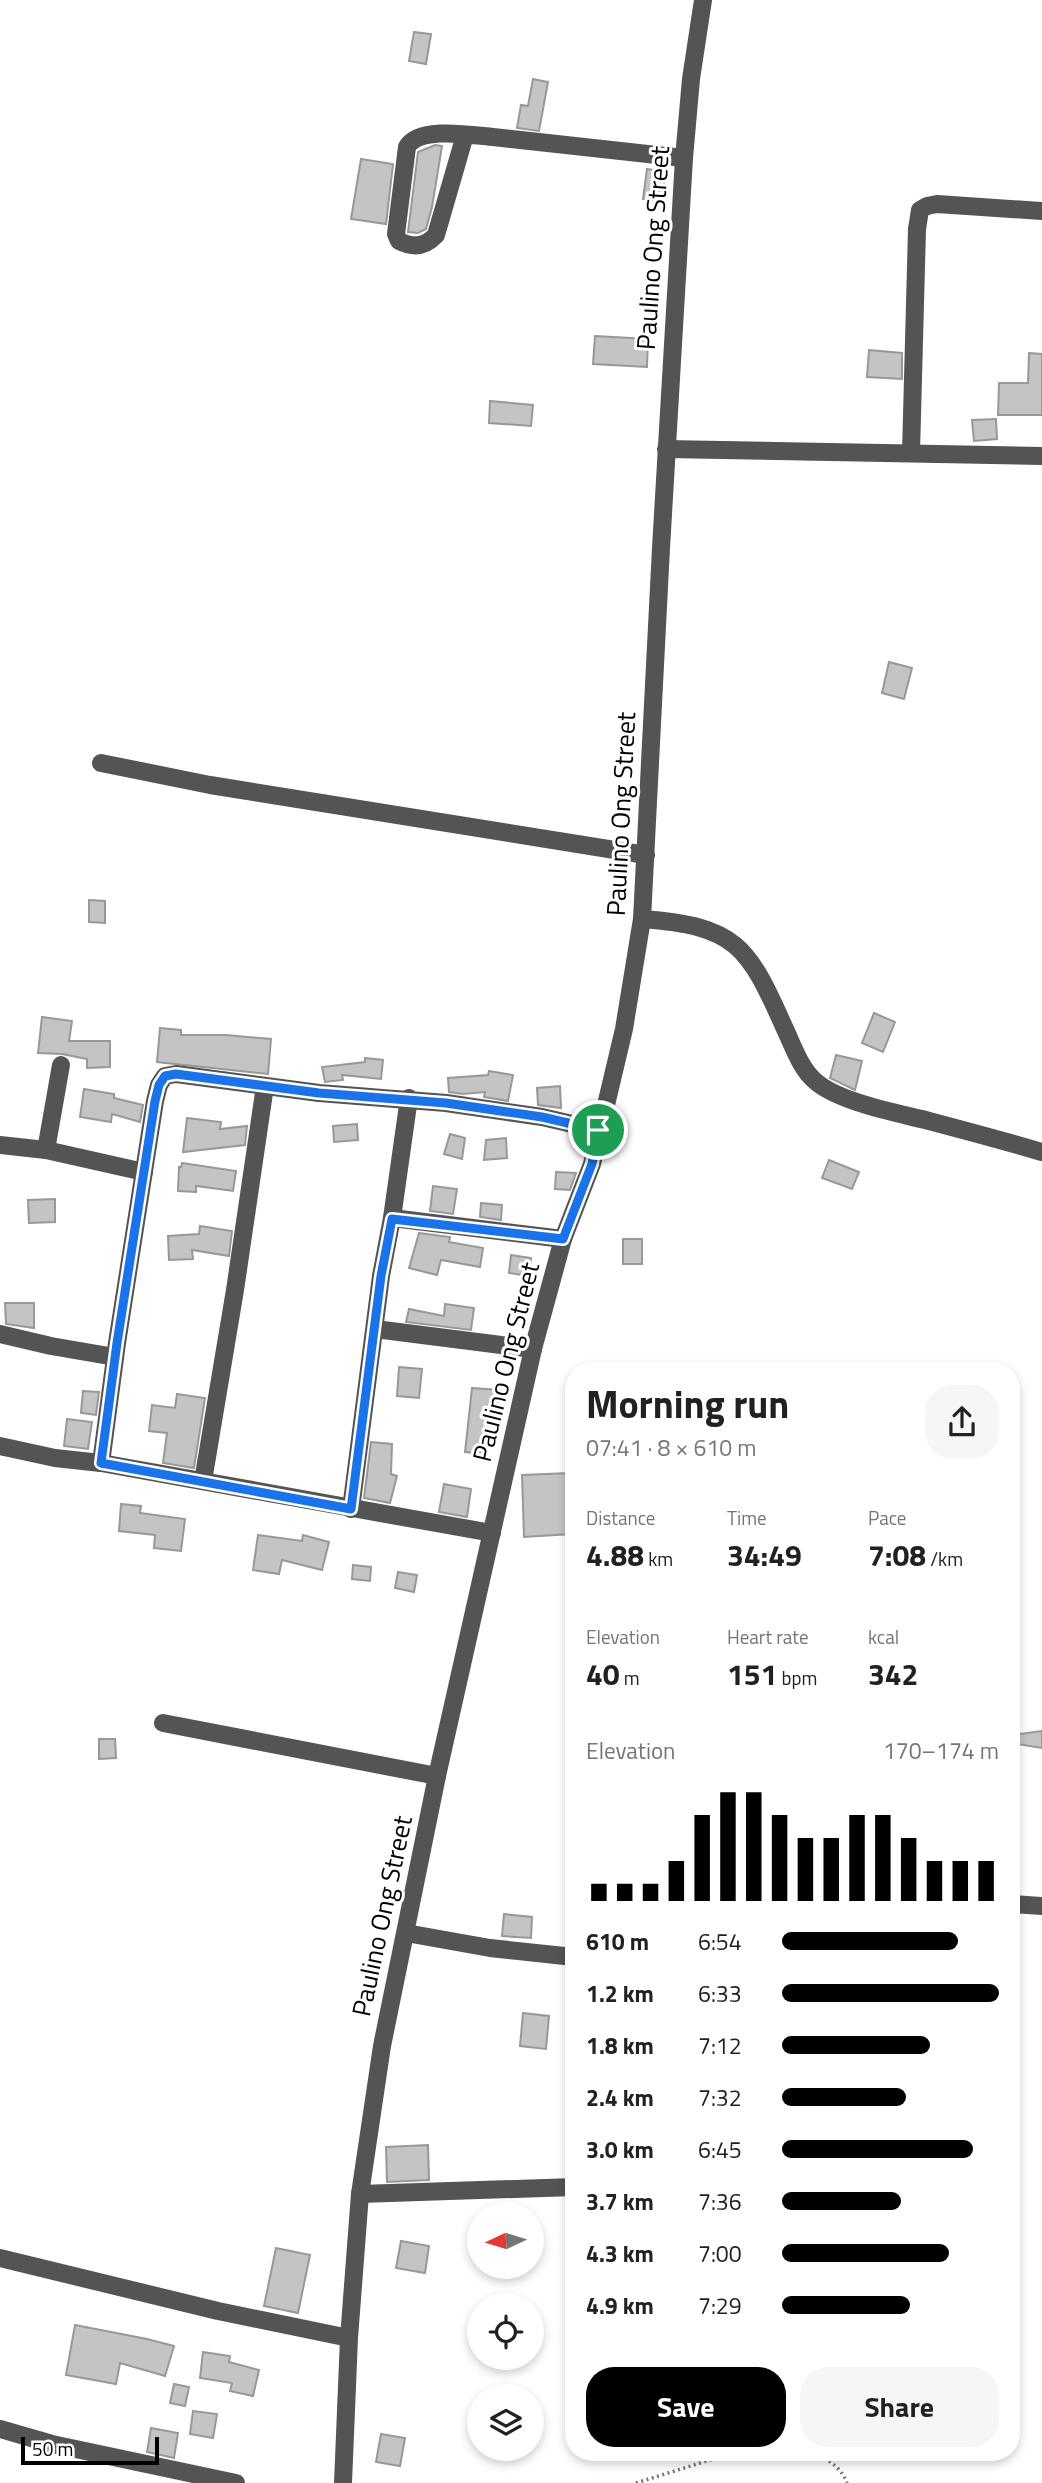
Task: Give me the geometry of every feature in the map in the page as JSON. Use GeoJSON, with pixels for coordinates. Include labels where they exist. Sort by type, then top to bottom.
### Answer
{"type":"FeatureCollection","features":[{"type":"Feature","properties":{"kind":"street","name":"Paulino Ong Street"},"geometry":{"type":"LineString","coordinates":[[343,2483],[349,2338],[360,2194],[382,2046],[437,1776],[533,1349],[563,1239],[592,1164],[624,1029],[642,919],[684,158],[691,79],[703,0]]}},
{"type":"Feature","properties":{"kind":"street"},"geometry":{"type":"LineString","coordinates":[[465,135],[436,235],[429,243],[419,246],[399,241],[396,234],[407,147],[412,139],[421,135],[465,135],[684,158]]}},
{"type":"Feature","properties":{"kind":"street"},"geometry":{"type":"LineString","coordinates":[[911,453],[916,243],[917,217],[920,210],[937,204],[1042,211]]}},
{"type":"Feature","properties":{"kind":"street"},"geometry":{"type":"LineString","coordinates":[[666,449],[1042,456]]}},
{"type":"Feature","properties":{"kind":"street"},"geometry":{"type":"LineString","coordinates":[[101,764],[263,794],[646,855]]}},
{"type":"Feature","properties":{"kind":"street"},"geometry":{"type":"LineString","coordinates":[[642,919],[680,922],[709,929],[733,942],[754,964],[800,1062],[814,1081],[836,1094],[866,1105],[1042,1152]]}},
{"type":"Feature","properties":{"kind":"street"},"geometry":{"type":"LineString","coordinates":[[46,1150],[61,1065]]}},
{"type":"Feature","properties":{"kind":"street"},"geometry":{"type":"LineString","coordinates":[[101,1463],[155,1101],[159,1085],[165,1076],[176,1074],[319,1093],[409,1098],[542,1117],[598,1130]]}},
{"type":"Feature","properties":{"kind":"street"},"geometry":{"type":"LineString","coordinates":[[203,1481],[265,1086]]}},
{"type":"Feature","properties":{"kind":"street"},"geometry":{"type":"LineString","coordinates":[[351,1509],[381,1276],[409,1098]]}},
{"type":"Feature","properties":{"kind":"street"},"geometry":{"type":"LineString","coordinates":[[0,1145],[46,1150],[144,1172]]}},
{"type":"Feature","properties":{"kind":"street"},"geometry":{"type":"LineString","coordinates":[[392,1219],[563,1239]]}},
{"type":"Feature","properties":{"kind":"street"},"geometry":{"type":"LineString","coordinates":[[375,1329],[533,1349]]}},
{"type":"Feature","properties":{"kind":"street"},"geometry":{"type":"LineString","coordinates":[[0,1334],[115,1357]]}},
{"type":"Feature","properties":{"kind":"street"},"geometry":{"type":"LineString","coordinates":[[0,1446],[55,1458],[101,1463],[492,1533]]}},
{"type":"Feature","properties":{"kind":"street"},"geometry":{"type":"LineString","coordinates":[[163,1723],[437,1776]]}},
{"type":"Feature","properties":{"kind":"street"},"geometry":{"type":"LineString","coordinates":[[1020,1905],[1042,1906]]}},
{"type":"Feature","properties":{"kind":"street"},"geometry":{"type":"LineString","coordinates":[[406,1933],[490,1948],[565,1956]]}},
{"type":"Feature","properties":{"kind":"street"},"geometry":{"type":"LineString","coordinates":[[360,2194],[565,2187]]}},
{"type":"Feature","properties":{"kind":"street"},"geometry":{"type":"LineString","coordinates":[[0,2258],[218,2311],[349,2338]]}},
{"type":"Feature","properties":{"kind":"street"},"geometry":{"type":"LineString","coordinates":[[0,2429],[52,2444],[236,2483]]}},
{"type":"Feature","properties":{"kind":"path"},"geometry":{"type":"LineString","coordinates":[[636,2483],[707,2461]]}},
{"type":"Feature","properties":{"kind":"path"},"geometry":{"type":"LineString","coordinates":[[831,2461],[844,2475],[846,2483]]}},
{"type":"Feature","properties":{"kind":"building"},"geometry":{"type":"Polygon","coordinates":[[[414,32],[431,34],[426,64],[409,61],[414,32]]]}},
{"type":"Feature","properties":{"kind":"building"},"geometry":{"type":"Polygon","coordinates":[[[533,79],[548,82],[539,131],[517,128],[521,105],[528,106],[533,79]]]}},
{"type":"Feature","properties":{"kind":"building"},"geometry":{"type":"Polygon","coordinates":[[[435,145],[442,146],[426,229],[418,233],[408,232],[418,152],[435,145]]]}},
{"type":"Feature","properties":{"kind":"building"},"geometry":{"type":"Polygon","coordinates":[[[361,159],[393,164],[386,224],[351,219],[361,159]]]}},
{"type":"Feature","properties":{"kind":"building"},"geometry":{"type":"Polygon","coordinates":[[[647,169],[666,172],[661,202],[643,199],[647,169]]]}},
{"type":"Feature","properties":{"kind":"building"},"geometry":{"type":"Polygon","coordinates":[[[595,336],[648,339],[647,367],[593,364],[595,336]]]}},
{"type":"Feature","properties":{"kind":"building"},"geometry":{"type":"Polygon","coordinates":[[[869,350],[902,353],[902,379],[867,377],[869,350]]]}},
{"type":"Feature","properties":{"kind":"building"},"geometry":{"type":"Polygon","coordinates":[[[1029,353],[1042,354],[1042,415],[998,415],[999,383],[1028,383],[1029,353]]]}},
{"type":"Feature","properties":{"kind":"building"},"geometry":{"type":"Polygon","coordinates":[[[490,401],[533,405],[531,426],[489,423],[490,401]]]}},
{"type":"Feature","properties":{"kind":"building"},"geometry":{"type":"Polygon","coordinates":[[[996,419],[997,439],[974,441],[972,420],[996,419]]]}},
{"type":"Feature","properties":{"kind":"building"},"geometry":{"type":"Polygon","coordinates":[[[889,662],[912,668],[904,699],[882,693],[889,662]]]}},
{"type":"Feature","properties":{"kind":"building"},"geometry":{"type":"Polygon","coordinates":[[[89,900],[105,901],[105,923],[89,922],[89,900]]]}},
{"type":"Feature","properties":{"kind":"building"},"geometry":{"type":"Polygon","coordinates":[[[874,1013],[895,1022],[883,1052],[862,1043],[874,1013]]]}},
{"type":"Feature","properties":{"kind":"building"},"geometry":{"type":"Polygon","coordinates":[[[42,1017],[72,1021],[69,1041],[110,1041],[110,1067],[87,1068],[87,1059],[38,1053],[42,1017]]]}},
{"type":"Feature","properties":{"kind":"building"},"geometry":{"type":"Polygon","coordinates":[[[160,1028],[181,1030],[181,1035],[271,1039],[268,1074],[157,1062],[160,1028]]]}},
{"type":"Feature","properties":{"kind":"building"},"geometry":{"type":"Polygon","coordinates":[[[836,1055],[862,1061],[855,1090],[830,1078],[836,1055]]]}},
{"type":"Feature","properties":{"kind":"building"},"geometry":{"type":"Polygon","coordinates":[[[365,1058],[383,1060],[381,1079],[342,1075],[343,1080],[325,1082],[322,1067],[365,1062],[365,1058]]]}},
{"type":"Feature","properties":{"kind":"building"},"geometry":{"type":"Polygon","coordinates":[[[489,1071],[513,1075],[508,1101],[484,1097],[485,1092],[449,1092],[448,1078],[488,1075],[489,1071]]]}},
{"type":"Feature","properties":{"kind":"building"},"geometry":{"type":"Polygon","coordinates":[[[560,1086],[561,1108],[538,1105],[537,1088],[560,1086]]]}},
{"type":"Feature","properties":{"kind":"building"},"geometry":{"type":"Polygon","coordinates":[[[84,1089],[114,1094],[114,1098],[143,1105],[140,1122],[112,1114],[111,1122],[80,1117],[84,1089]]]}},
{"type":"Feature","properties":{"kind":"building"},"geometry":{"type":"Polygon","coordinates":[[[187,1118],[221,1122],[220,1129],[247,1126],[245,1145],[183,1152],[187,1118]]]}},
{"type":"Feature","properties":{"kind":"building"},"geometry":{"type":"Polygon","coordinates":[[[357,1124],[358,1140],[334,1142],[333,1126],[357,1124]]]}},
{"type":"Feature","properties":{"kind":"building"},"geometry":{"type":"Polygon","coordinates":[[[450,1134],[465,1138],[462,1159],[444,1154],[450,1134]]]}},
{"type":"Feature","properties":{"kind":"building"},"geometry":{"type":"Polygon","coordinates":[[[506,1138],[507,1158],[484,1160],[486,1140],[506,1138]]]}},
{"type":"Feature","properties":{"kind":"building"},"geometry":{"type":"Polygon","coordinates":[[[829,1160],[859,1172],[852,1189],[822,1178],[829,1160]]]}},
{"type":"Feature","properties":{"kind":"building"},"geometry":{"type":"Polygon","coordinates":[[[182,1163],[236,1171],[233,1191],[196,1186],[196,1192],[178,1191],[179,1167],[182,1163]]]}},
{"type":"Feature","properties":{"kind":"building"},"geometry":{"type":"Polygon","coordinates":[[[556,1172],[576,1173],[570,1190],[555,1189],[556,1172]]]}},
{"type":"Feature","properties":{"kind":"building"},"geometry":{"type":"Polygon","coordinates":[[[433,1186],[457,1189],[453,1214],[430,1211],[433,1186]]]}},
{"type":"Feature","properties":{"kind":"building"},"geometry":{"type":"Polygon","coordinates":[[[55,1199],[55,1222],[29,1223],[28,1200],[55,1199]]]}},
{"type":"Feature","properties":{"kind":"building"},"geometry":{"type":"Polygon","coordinates":[[[481,1203],[502,1205],[501,1220],[480,1217],[481,1203]]]}},
{"type":"Feature","properties":{"kind":"building"},"geometry":{"type":"Polygon","coordinates":[[[200,1226],[232,1231],[229,1256],[192,1250],[193,1259],[169,1260],[168,1236],[199,1234],[200,1226]]]}},
{"type":"Feature","properties":{"kind":"building"},"geometry":{"type":"Polygon","coordinates":[[[419,1233],[450,1237],[449,1242],[483,1248],[480,1267],[441,1260],[437,1275],[409,1268],[419,1233]]]}},
{"type":"Feature","properties":{"kind":"building"},"geometry":{"type":"Polygon","coordinates":[[[623,1239],[642,1239],[642,1264],[623,1264],[623,1239]]]}},
{"type":"Feature","properties":{"kind":"building"},"geometry":{"type":"Polygon","coordinates":[[[511,1255],[531,1258],[529,1276],[509,1273],[511,1255]]]}},
{"type":"Feature","properties":{"kind":"building"},"geometry":{"type":"Polygon","coordinates":[[[5,1303],[34,1303],[34,1328],[6,1324],[5,1303]]]}},
{"type":"Feature","properties":{"kind":"building"},"geometry":{"type":"Polygon","coordinates":[[[445,1304],[474,1308],[471,1330],[406,1322],[409,1309],[444,1316],[445,1304]]]}},
{"type":"Feature","properties":{"kind":"building"},"geometry":{"type":"Polygon","coordinates":[[[399,1367],[422,1369],[419,1398],[397,1396],[399,1367]]]}},
{"type":"Feature","properties":{"kind":"building"},"geometry":{"type":"Polygon","coordinates":[[[472,1388],[500,1390],[497,1417],[490,1416],[486,1454],[465,1452],[472,1388]]]}},
{"type":"Feature","properties":{"kind":"building"},"geometry":{"type":"Polygon","coordinates":[[[83,1391],[99,1392],[96,1415],[81,1413],[83,1391]]]}},
{"type":"Feature","properties":{"kind":"building"},"geometry":{"type":"Polygon","coordinates":[[[177,1394],[205,1398],[194,1468],[163,1463],[167,1433],[149,1431],[152,1405],[175,1408],[177,1394]]]}},
{"type":"Feature","properties":{"kind":"building"},"geometry":{"type":"Polygon","coordinates":[[[67,1419],[92,1422],[88,1449],[64,1446],[67,1419]]]}},
{"type":"Feature","properties":{"kind":"building"},"geometry":{"type":"Polygon","coordinates":[[[371,1442],[392,1444],[391,1474],[397,1476],[390,1503],[364,1498],[371,1442]]]}},
{"type":"Feature","properties":{"kind":"building"},"geometry":{"type":"Polygon","coordinates":[[[565,1473],[565,1534],[524,1537],[522,1475],[565,1473]]]}},
{"type":"Feature","properties":{"kind":"building"},"geometry":{"type":"Polygon","coordinates":[[[444,1484],[471,1489],[467,1517],[439,1512],[444,1484]]]}},
{"type":"Feature","properties":{"kind":"building"},"geometry":{"type":"Polygon","coordinates":[[[121,1504],[141,1506],[140,1513],[185,1519],[181,1551],[154,1548],[155,1535],[119,1531],[121,1504]]]}},
{"type":"Feature","properties":{"kind":"building"},"geometry":{"type":"Polygon","coordinates":[[[258,1535],[302,1541],[303,1535],[329,1542],[322,1570],[282,1560],[279,1574],[253,1570],[258,1535]]]}},
{"type":"Feature","properties":{"kind":"building"},"geometry":{"type":"Polygon","coordinates":[[[353,1565],[371,1567],[370,1581],[352,1579],[353,1565]]]}},
{"type":"Feature","properties":{"kind":"building"},"geometry":{"type":"Polygon","coordinates":[[[398,1572],[417,1575],[414,1592],[395,1588],[398,1572]]]}},
{"type":"Feature","properties":{"kind":"building"},"geometry":{"type":"Polygon","coordinates":[[[1042,1731],[1042,1748],[1020,1744],[1020,1734],[1042,1731]]]}},
{"type":"Feature","properties":{"kind":"building"},"geometry":{"type":"Polygon","coordinates":[[[99,1739],[115,1739],[116,1758],[99,1759],[99,1739]]]}},
{"type":"Feature","properties":{"kind":"building"},"geometry":{"type":"Polygon","coordinates":[[[504,1914],[532,1917],[531,1938],[502,1936],[504,1914]]]}},
{"type":"Feature","properties":{"kind":"building"},"geometry":{"type":"Polygon","coordinates":[[[523,2013],[549,2016],[546,2049],[520,2046],[523,2013]]]}},
{"type":"Feature","properties":{"kind":"building"},"geometry":{"type":"Polygon","coordinates":[[[428,2145],[429,2180],[387,2182],[386,2147],[428,2145]]]}},
{"type":"Feature","properties":{"kind":"building"},"geometry":{"type":"Polygon","coordinates":[[[401,2241],[429,2246],[425,2273],[396,2268],[401,2241]]]}},
{"type":"Feature","properties":{"kind":"building"},"geometry":{"type":"Polygon","coordinates":[[[276,2248],[310,2255],[298,2313],[264,2306],[276,2248]]]}},
{"type":"Feature","properties":{"kind":"building"},"geometry":{"type":"Polygon","coordinates":[[[75,2325],[174,2346],[165,2376],[120,2363],[116,2384],[66,2375],[75,2325]]]}},
{"type":"Feature","properties":{"kind":"building"},"geometry":{"type":"Polygon","coordinates":[[[203,2352],[230,2356],[229,2362],[259,2370],[253,2396],[230,2391],[232,2383],[200,2378],[203,2352]]]}},
{"type":"Feature","properties":{"kind":"building"},"geometry":{"type":"Polygon","coordinates":[[[174,2384],[189,2387],[185,2406],[170,2403],[174,2384]]]}},
{"type":"Feature","properties":{"kind":"building"},"geometry":{"type":"Polygon","coordinates":[[[193,2411],[217,2414],[213,2438],[190,2434],[193,2411]]]}},
{"type":"Feature","properties":{"kind":"building"},"geometry":{"type":"Polygon","coordinates":[[[151,2428],[178,2433],[174,2458],[147,2452],[151,2428]]]}},
{"type":"Feature","properties":{"kind":"building"},"geometry":{"type":"Polygon","coordinates":[[[381,2434],[405,2438],[400,2466],[376,2462],[381,2434]]]}},
{"type":"Feature","properties":{"kind":"route"},"geometry":{"type":"LineString","coordinates":[[176,1074],[319,1093],[409,1098],[542,1117],[598,1130],[592,1164],[563,1239],[392,1219],[381,1276],[351,1509],[101,1463],[155,1101],[159,1085],[165,1076],[176,1074]]}}]}
